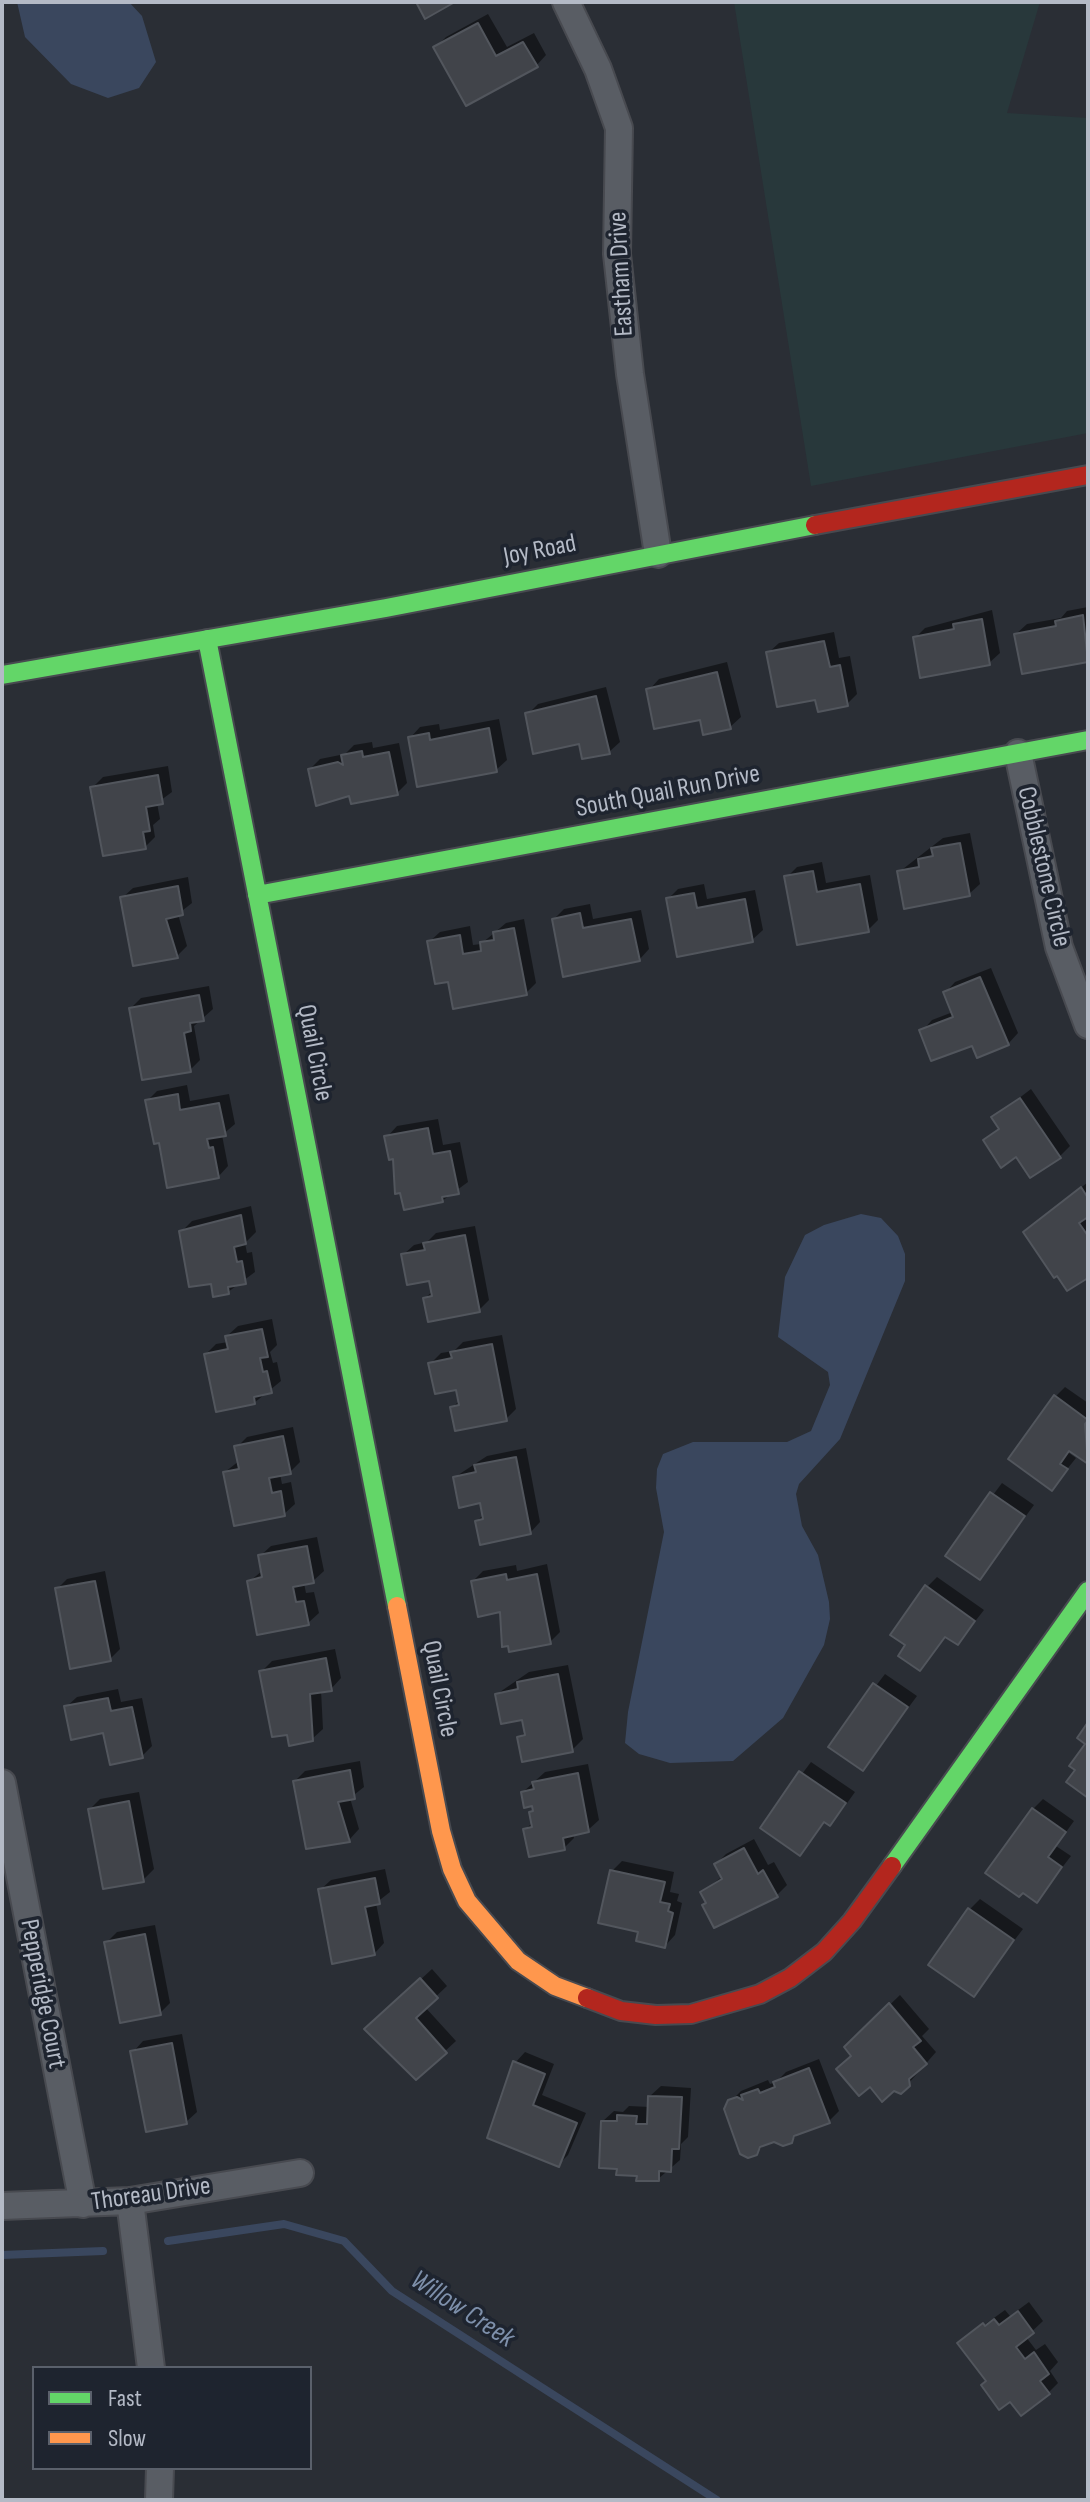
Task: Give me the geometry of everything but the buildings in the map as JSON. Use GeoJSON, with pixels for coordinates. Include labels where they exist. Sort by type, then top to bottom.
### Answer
{"type":"FeatureCollection","features":[{"type":"Feature","properties":{"kind":"street","name":"Eastham Drive"},"geometry":{"type":"LineString","coordinates":[[566,2],[598,69],[619,128],[617,254],[630,374],[658,554]]}},
{"type":"Feature","properties":{"kind":"street","name":"Joy Road"},"geometry":{"type":"LineString","coordinates":[[2,675],[386,608],[658,554],[1088,475]]}},
{"type":"Feature","properties":{"kind":"street","name":"Quail Circle"},"geometry":{"type":"LineString","coordinates":[[207,639],[441,1831],[452,1869],[467,1901],[488,1930],[518,1961],[555,1986],[587,2001],[656,2015],[720,2008],[790,1978],[824,1952],[852,1921],[1085,1602]]}},
{"type":"Feature","properties":{"kind":"street","name":"South Quail Run Drive"},"geometry":{"type":"LineString","coordinates":[[257,895],[1088,740]]}},
{"type":"Feature","properties":{"kind":"street","name":"Cobblestone Circle"},"geometry":{"type":"LineString","coordinates":[[1018,753],[1059,947],[1088,1025]]}},
{"type":"Feature","properties":{"kind":"street","name":"Pepperidge Court"},"geometry":{"type":"LineString","coordinates":[[2,1783],[83,2204]]}},
{"type":"Feature","properties":{"kind":"street","name":"Thoreau Drive"},"geometry":{"type":"LineString","coordinates":[[2,2206],[130,2201],[300,2173]]}},
{"type":"Feature","properties":{"kind":"street"},"geometry":{"type":"LineString","coordinates":[[130,2201],[151,2366]]}},
{"type":"Feature","properties":{"kind":"street"},"geometry":{"type":"LineString","coordinates":[[159,2500],[160,2470]]}},
{"type":"Feature","properties":{"kind":"shaded area"},"geometry":{"type":"Polygon","coordinates":[[[734,2],[1040,2],[1007,113],[1088,118],[1088,433],[811,486],[734,2]]]}},
{"type":"Feature","properties":{"kind":"water"},"geometry":{"type":"Polygon","coordinates":[[[17,2],[129,2],[142,16],[156,62],[139,88],[108,98],[71,84],[25,37],[17,2]]]}},
{"type":"Feature","properties":{"kind":"water"},"geometry":{"type":"Polygon","coordinates":[[[861,1214],[881,1218],[898,1236],[905,1254],[905,1281],[840,1439],[799,1484],[796,1494],[802,1526],[818,1555],[829,1602],[830,1619],[824,1645],[783,1718],[733,1761],[670,1763],[639,1754],[625,1743],[628,1712],[664,1532],[656,1488],[657,1469],[663,1454],[693,1442],[787,1442],[811,1431],[830,1385],[828,1372],[778,1337],[785,1277],[805,1235],[824,1225],[861,1214]]]}},
{"type":"Feature","properties":{"kind":"waterway","name":"Willow Creek"},"geometry":{"type":"LineString","coordinates":[[168,2241],[284,2224],[344,2241],[392,2291],[717,2500]]}},
{"type":"Feature","properties":{"kind":"waterway","name":"Willow Creek"},"geometry":{"type":"LineString","coordinates":[[2,2255],[103,2251]]}},
{"type":"Feature","properties":{"kind":"traffic: fast"},"geometry":{"type":"LineString","coordinates":[[2,675],[386,608],[815,525]]}},
{"type":"Feature","properties":{"kind":"traffic: fast"},"geometry":{"type":"LineString","coordinates":[[207,639],[397,1606]]}},
{"type":"Feature","properties":{"kind":"traffic: fast"},"geometry":{"type":"LineString","coordinates":[[257,895],[1088,740]]}},
{"type":"Feature","properties":{"kind":"traffic: fast"},"geometry":{"type":"LineString","coordinates":[[892,1866],[1088,1591]]}},
{"type":"Feature","properties":{"kind":"traffic: slow"},"geometry":{"type":"LineString","coordinates":[[397,1606],[441,1831],[452,1869],[467,1901],[518,1961],[555,1986],[587,1998]]}},
{"type":"Feature","properties":{"kind":"traffic: jam"},"geometry":{"type":"LineString","coordinates":[[815,525],[1088,475]]}},
{"type":"Feature","properties":{"kind":"traffic: jam"},"geometry":{"type":"LineString","coordinates":[[587,1998],[621,2011],[656,2015],[691,2014],[760,1994],[790,1978],[824,1952],[852,1921],[892,1866]]}}]}
